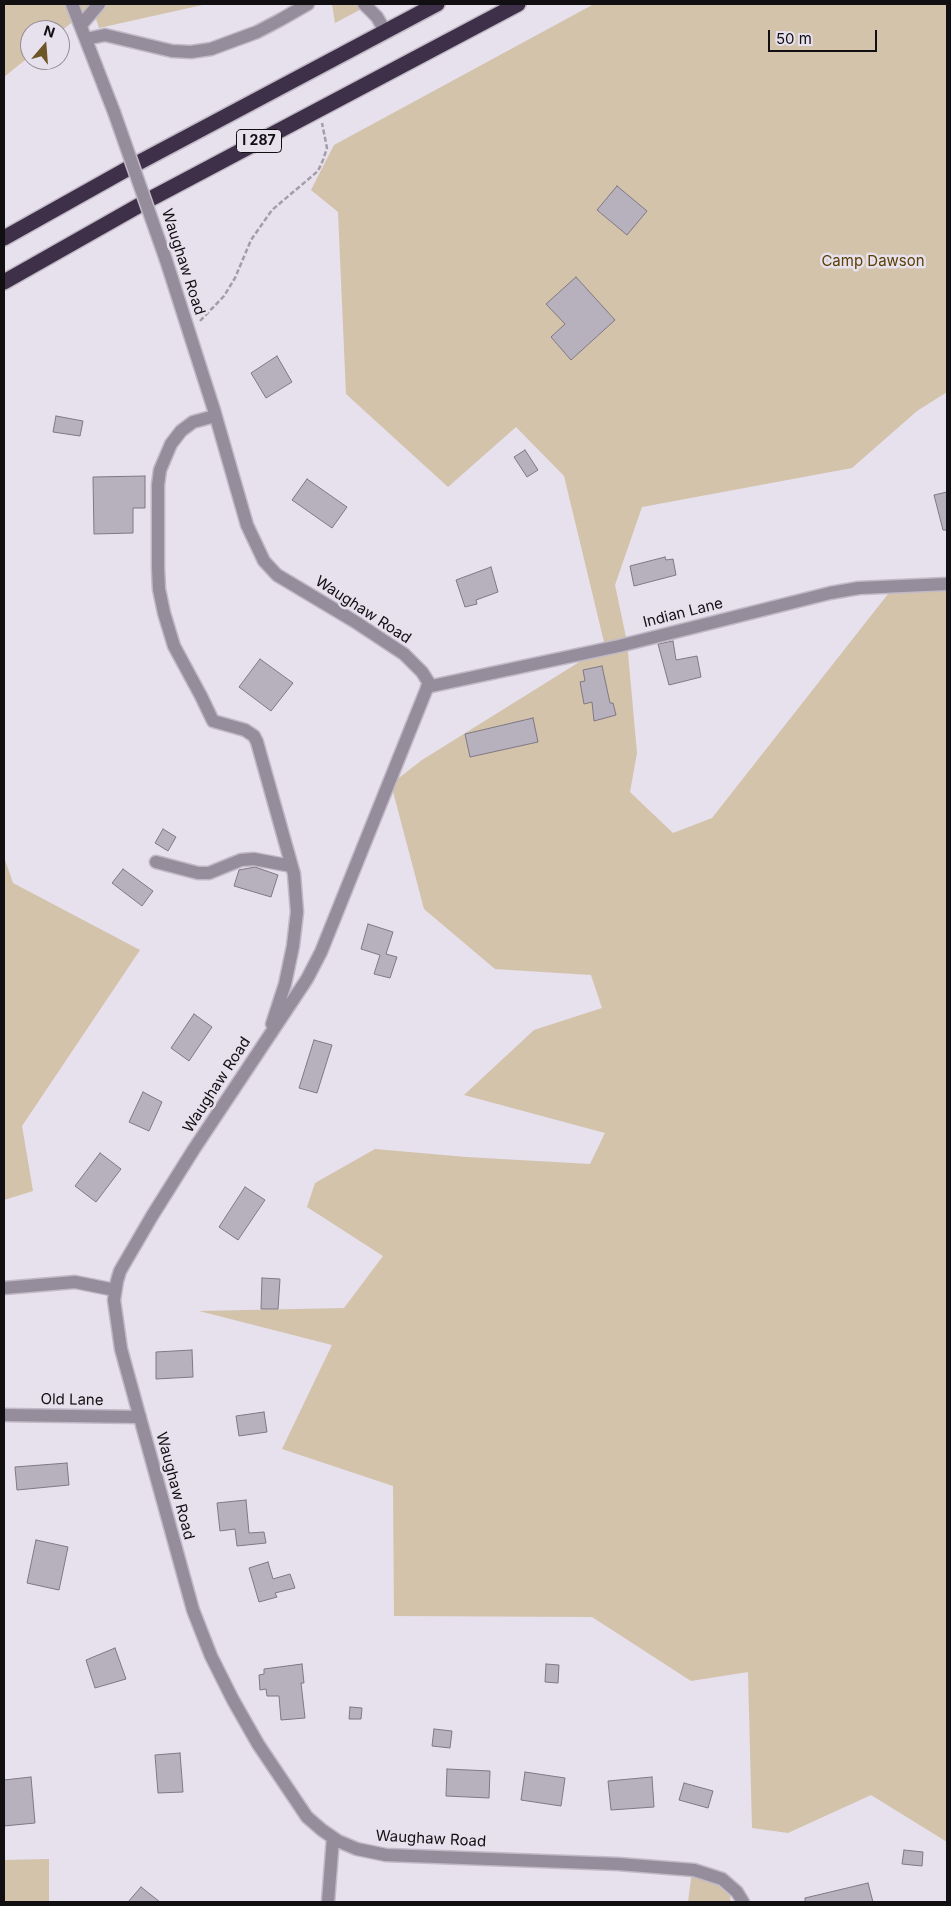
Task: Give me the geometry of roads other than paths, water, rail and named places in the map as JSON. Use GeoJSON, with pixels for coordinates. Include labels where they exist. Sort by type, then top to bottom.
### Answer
{"type":"FeatureCollection","features":[{"type":"Feature","properties":{"kind":"highway","name":"I 287"},"geometry":{"type":"LineString","coordinates":[[4,238],[136,164],[437,4]]}},
{"type":"Feature","properties":{"kind":"highway","name":"I 287"},"geometry":{"type":"LineString","coordinates":[[4,282],[119,216],[518,4]]}},
{"type":"Feature","properties":{"kind":"street","name":"Waughaw Road"},"geometry":{"type":"LineString","coordinates":[[72,4],[114,112],[166,260],[247,526],[264,561],[277,575],[354,621],[404,654],[429,682],[321,952],[307,979],[152,1216],[120,1271],[115,1290],[117,1330],[193,1610],[233,1700],[258,1744],[308,1817],[333,1838],[357,1849],[386,1856],[608,1864],[694,1870],[722,1879],[737,1892],[743,1902]]}},
{"type":"Feature","properties":{"kind":"street"},"geometry":{"type":"LineString","coordinates":[[81,25],[99,4]]}},
{"type":"Feature","properties":{"kind":"street"},"geometry":{"type":"LineString","coordinates":[[86,39],[105,35],[172,50],[191,52],[211,49],[257,32],[308,4]]}},
{"type":"Feature","properties":{"kind":"street"},"geometry":{"type":"LineString","coordinates":[[364,4],[377,17],[385,31]]}},
{"type":"Feature","properties":{"kind":"street"},"geometry":{"type":"LineString","coordinates":[[215,416],[192,422],[181,431],[171,444],[160,470],[158,485],[159,589],[174,646],[213,721],[245,730],[254,736],[257,742],[296,885],[297,912],[295,937],[285,984],[268,1036]]}},
{"type":"Feature","properties":{"kind":"street","name":"Indian Lane"},"geometry":{"type":"LineString","coordinates":[[427,687],[619,646],[830,593],[859,588],[947,584]]}},
{"type":"Feature","properties":{"kind":"street"},"geometry":{"type":"LineString","coordinates":[[156,862],[198,873],[209,873],[241,860],[260,860],[291,866]]}},
{"type":"Feature","properties":{"kind":"street"},"geometry":{"type":"LineString","coordinates":[[4,1288],[75,1282],[115,1290]]}},
{"type":"Feature","properties":{"kind":"street","name":"Old Lane"},"geometry":{"type":"LineString","coordinates":[[4,1416],[140,1417]]}},
{"type":"Feature","properties":{"kind":"street"},"geometry":{"type":"LineString","coordinates":[[328,1902],[333,1838]]}},
{"type":"Feature","properties":{"kind":"park label","name":"Camp Dawson"},"geometry":{"type":"Point","coordinates":[873,261]}}]}
